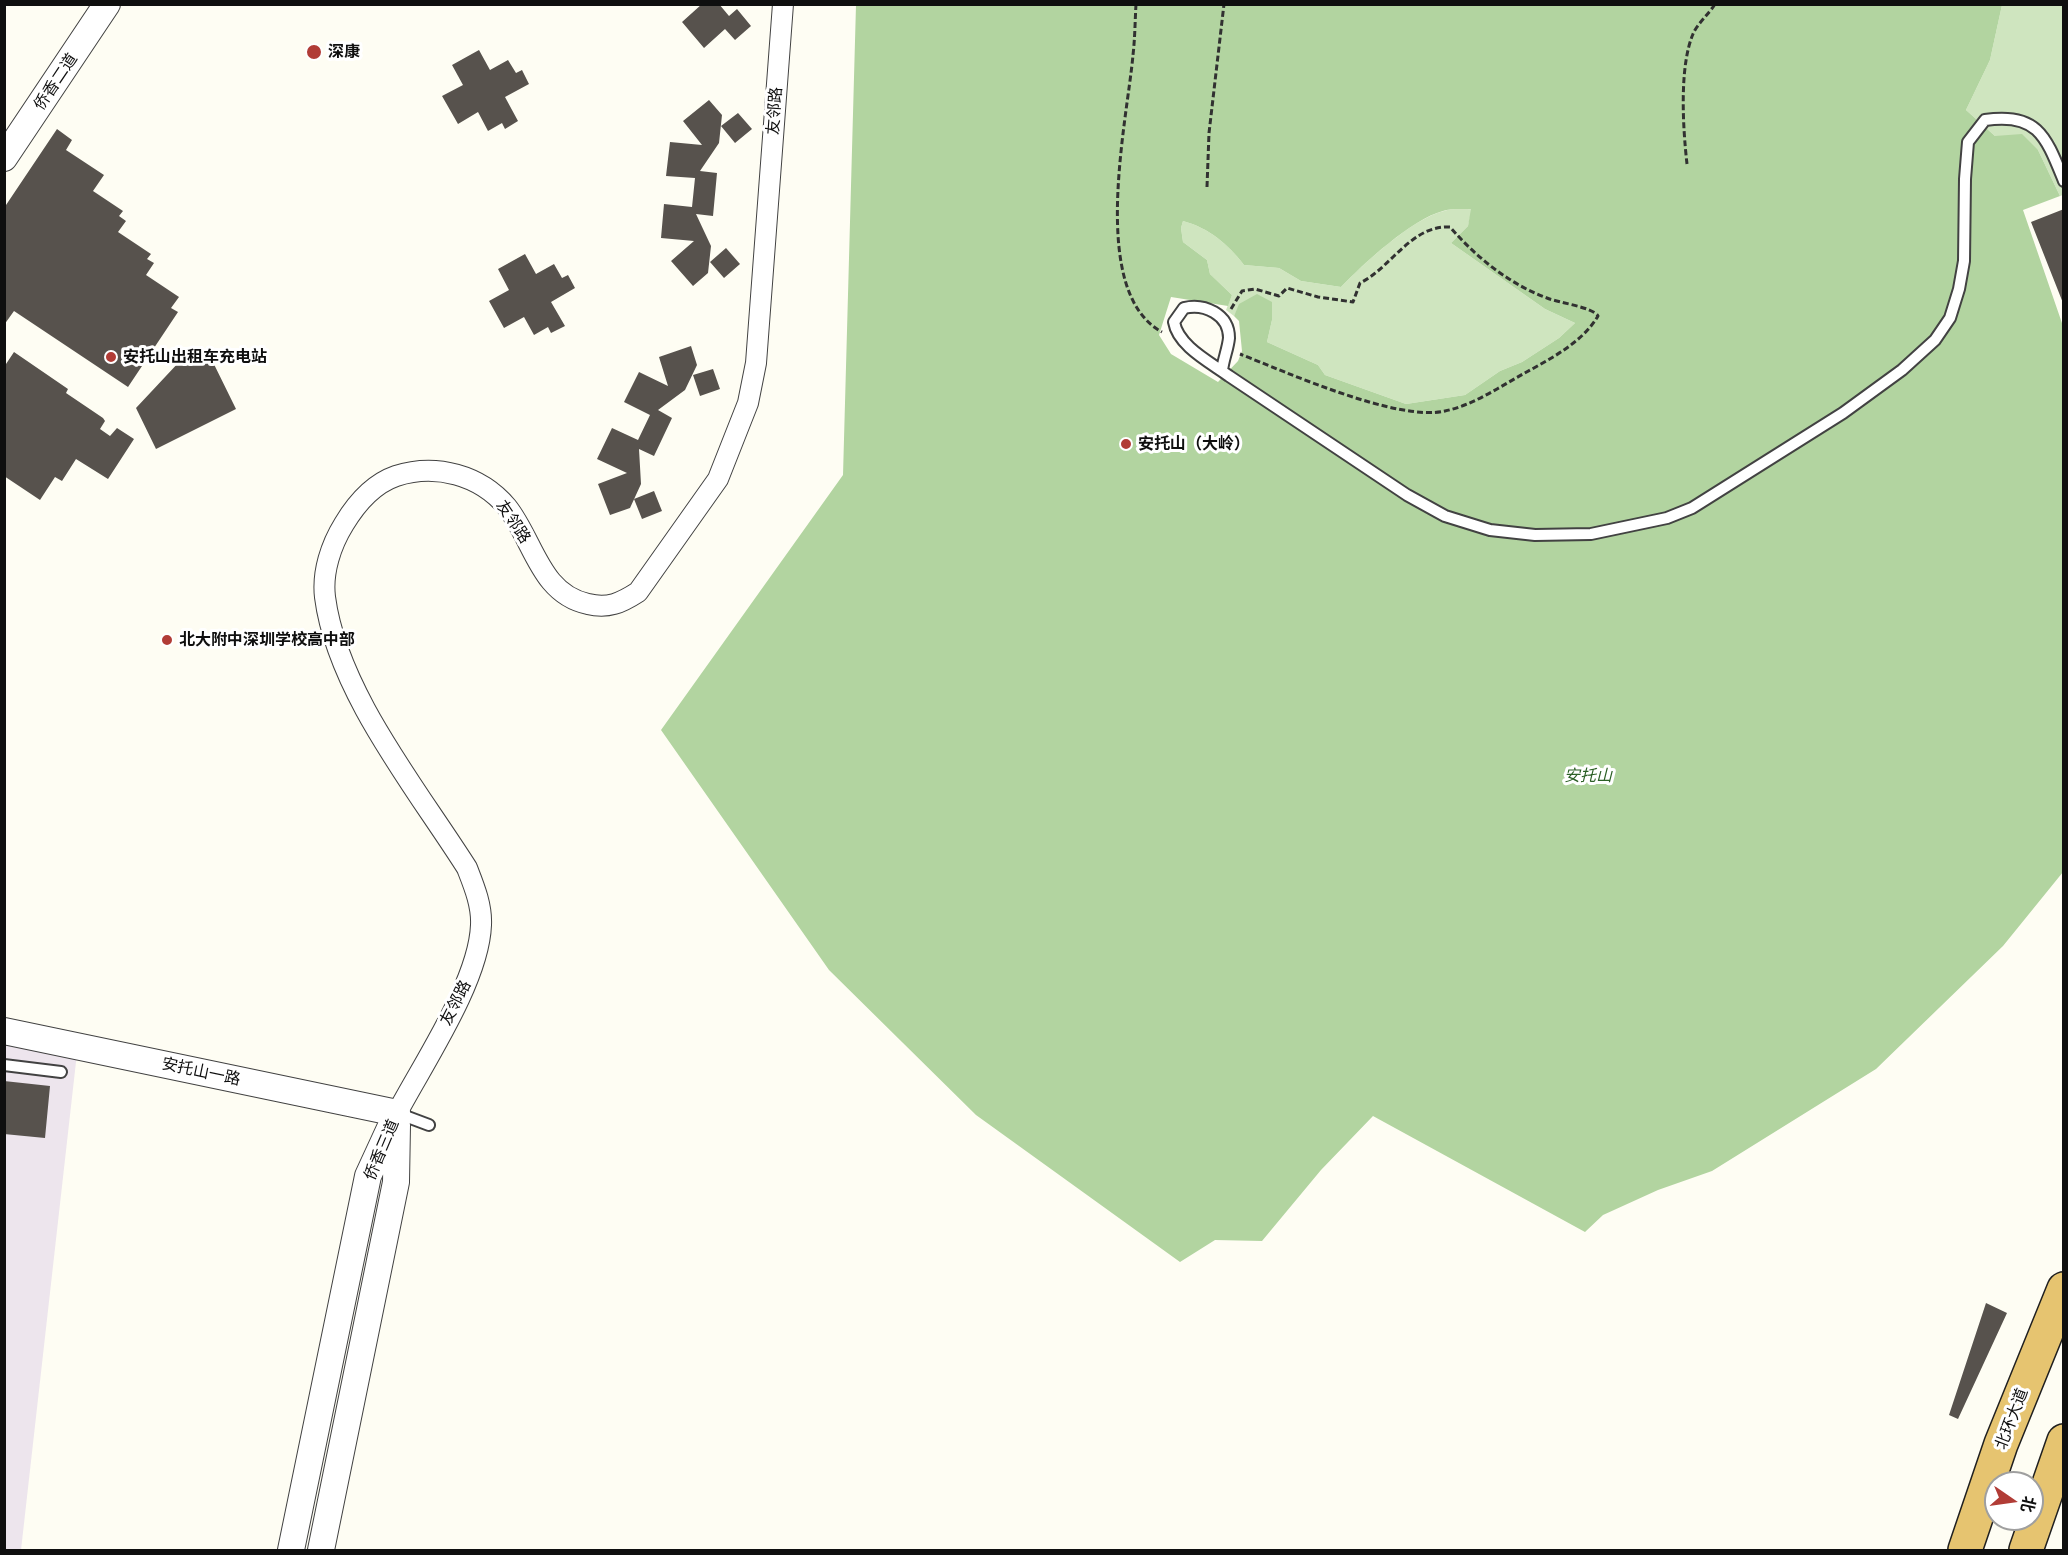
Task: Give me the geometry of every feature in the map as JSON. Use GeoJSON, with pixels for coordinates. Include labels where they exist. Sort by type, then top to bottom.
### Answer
{"type":"FeatureCollection","features":[{"type":"Feature","properties":{"kind":"highway","name":"北环大道"},"geometry":{"type":"LineString","coordinates":[[1965,1551],[2006,1433],[2064,1289]]}},
{"type":"Feature","properties":{"kind":"highway"},"geometry":{"type":"LineString","coordinates":[[2026,1551],[2064,1441]]}},
{"type":"Feature","properties":{"kind":"street","name":"侨香二道"},"geometry":{"type":"LineString","coordinates":[[4,158],[107,4]]}},
{"type":"Feature","properties":{"kind":"street","name":"友邻路"},"geometry":{"type":"LineString","coordinates":[[397,1113],[469,979],[478,952],[482,923],[478,895],[467,868],[360,703],[342,654],[325,596],[326,568],[335,537],[354,507],[374,488],[395,477],[418,471],[438,471],[479,483],[494,494],[508,509],[550,581],[567,597],[599,607],[619,604],[638,592],[718,478],[748,403],[756,363],[760,324],[783,4]]}},
{"type":"Feature","properties":{"kind":"street","name":"安托山一路"},"geometry":{"type":"LineString","coordinates":[[4,1031],[397,1113]]}},
{"type":"Feature","properties":{"kind":"street","name":"侨香三道"},"geometry":{"type":"LineString","coordinates":[[321,1551],[396,1182],[397,1113]]}},
{"type":"Feature","properties":{"kind":"street","name":"侨香三道"},"geometry":{"type":"LineString","coordinates":[[291,1551],[368,1176],[397,1113]]}},
{"type":"Feature","properties":{"kind":"street"},"geometry":{"type":"LineString","coordinates":[[330,1507],[330,1526],[338,1551]]}},
{"type":"Feature","properties":{"kind":"lane"},"geometry":{"type":"LineString","coordinates":[[1222,371],[1229,334],[1223,321],[1211,310],[1201,307],[1184,308],[1174,322],[1178,335],[1222,371],[1407,495],[1445,516],[1490,530],[1535,536],[1591,534],[1642,525],[1692,508],[1768,463],[1902,370],[1935,340],[1950,318],[1959,290],[1964,261],[1968,142],[1985,120],[2006,117],[2030,123],[2042,134],[2051,148],[2064,181]]}},
{"type":"Feature","properties":{"kind":"lane"},"geometry":{"type":"LineString","coordinates":[[4,1065],[61,1072]]}},
{"type":"Feature","properties":{"kind":"lane"},"geometry":{"type":"LineString","coordinates":[[397,1113],[429,1125]]}},
{"type":"Feature","properties":{"kind":"path"},"geometry":{"type":"LineString","coordinates":[[1136,4],[1133,55],[1120,161],[1118,245],[1126,278],[1137,307],[1153,327],[1166,335],[1178,335]]}},
{"type":"Feature","properties":{"kind":"path"},"geometry":{"type":"LineString","coordinates":[[1207,187],[1209,133],[1224,4]]}},
{"type":"Feature","properties":{"kind":"path"},"geometry":{"type":"LineString","coordinates":[[1687,164],[1682,104],[1688,59],[1693,33],[1715,4]]}},
{"type":"Feature","properties":{"kind":"path"},"geometry":{"type":"LineString","coordinates":[[1223,321],[1242,291],[1256,289],[1279,296],[1287,288],[1318,297],[1353,302],[1360,284],[1370,279],[1392,255],[1424,233],[1441,226],[1450,227],[1474,254],[1536,294],[1559,303],[1591,310],[1598,316],[1591,327],[1545,362],[1469,404],[1443,412],[1382,406],[1324,387],[1227,349]]}},
{"type":"Feature","properties":{"kind":"shaded area"},"geometry":{"type":"Polygon","coordinates":[[[5,1043],[77,1053],[21,1550],[5,1550],[5,1043]]]}},
{"type":"Feature","properties":{"kind":"green space","name":"安托山"},"geometry":{"type":"Polygon","coordinates":[[[856,5],[2002,5],[1990,60],[1966,110],[1995,136],[2022,134],[2038,150],[2060,196],[2023,210],[2063,326],[2063,872],[2003,946],[1876,1069],[1712,1171],[1658,1190],[1603,1215],[1585,1232],[1373,1116],[1321,1170],[1262,1241],[1215,1240],[1180,1262],[976,1115],[829,970],[661,730],[843,475],[856,5]],[[1471,209],[1446,210],[1431,216],[1389,243],[1341,287],[1301,281],[1279,268],[1244,265],[1217,238],[1183,221],[1181,228],[1183,242],[1207,260],[1210,274],[1232,295],[1228,306],[1171,297],[1159,335],[1171,354],[1218,382],[1238,361],[1242,351],[1239,321],[1234,316],[1239,304],[1257,294],[1272,302],[1272,320],[1267,342],[1318,365],[1325,375],[1406,404],[1465,395],[1500,371],[1522,362],[1559,338],[1575,323],[1545,309],[1451,243],[1468,226],[1471,209]]]}},
{"type":"Feature","properties":{"kind":"green space"},"geometry":{"type":"Polygon","coordinates":[[[2002,5],[2063,5],[2063,195],[2060,196],[2038,150],[1995,136],[1966,110],[1990,60],[2002,5]]]}},
{"type":"Feature","properties":{"kind":"green space"},"geometry":{"type":"Polygon","coordinates":[[[1472,209],[1468,226],[1451,243],[1545,309],[1575,323],[1559,338],[1522,362],[1500,371],[1465,395],[1406,404],[1325,375],[1318,365],[1267,342],[1272,320],[1240,304],[1234,316],[1226,310],[1232,295],[1210,274],[1207,260],[1183,242],[1181,228],[1183,221],[1210,232],[1225,244],[1244,265],[1279,268],[1301,281],[1341,287],[1375,255],[1418,223],[1447,210],[1472,209]]]}},
{"type":"Feature","properties":{"kind":"building"},"geometry":{"type":"Polygon","coordinates":[[[702,4],[719,4],[729,16],[737,9],[751,26],[735,40],[725,29],[704,48],[682,22],[702,4]]]}},
{"type":"Feature","properties":{"kind":"building"},"geometry":{"type":"Polygon","coordinates":[[[479,50],[490,70],[508,60],[516,73],[522,70],[529,84],[505,97],[518,121],[505,129],[502,123],[488,131],[478,112],[458,124],[442,96],[463,85],[452,65],[479,50]]]}},
{"type":"Feature","properties":{"kind":"building"},"geometry":{"type":"Polygon","coordinates":[[[709,100],[722,115],[719,143],[700,171],[717,173],[713,216],[696,214],[711,246],[708,273],[693,286],[671,261],[694,241],[661,238],[664,204],[692,207],[695,178],[666,176],[670,142],[702,145],[683,121],[709,100]]]}},
{"type":"Feature","properties":{"kind":"building"},"geometry":{"type":"Polygon","coordinates":[[[738,113],[752,129],[735,143],[721,126],[738,113]]]}},
{"type":"Feature","properties":{"kind":"building"},"geometry":{"type":"Polygon","coordinates":[[[57,129],[72,140],[66,150],[104,175],[93,191],[123,211],[119,216],[126,221],[118,232],[151,254],[147,259],[154,263],[146,275],[179,297],[171,308],[178,312],[128,387],[14,311],[4,325],[4,208],[57,129]]]}},
{"type":"Feature","properties":{"kind":"building"},"geometry":{"type":"Polygon","coordinates":[[[2064,209],[2064,303],[2063,303],[2031,222],[2064,209]]]}},
{"type":"Feature","properties":{"kind":"building"},"geometry":{"type":"Polygon","coordinates":[[[726,248],[740,264],[724,278],[710,262],[726,248]]]}},
{"type":"Feature","properties":{"kind":"building"},"geometry":{"type":"Polygon","coordinates":[[[525,254],[536,274],[554,264],[562,278],[568,275],[575,288],[551,302],[565,326],[551,333],[548,327],[534,335],[524,317],[504,328],[489,301],[509,290],[498,269],[525,254]]]}},
{"type":"Feature","properties":{"kind":"building"},"geometry":{"type":"Polygon","coordinates":[[[691,346],[697,365],[685,390],[658,410],[672,418],[654,456],[639,449],[641,484],[630,508],[610,515],[598,484],[627,473],[597,459],[612,428],[638,440],[650,415],[624,402],[639,372],[668,386],[659,357],[691,346]]]}},
{"type":"Feature","properties":{"kind":"building"},"geometry":{"type":"Polygon","coordinates":[[[206,348],[236,409],[156,449],[136,408],[180,361],[206,348]]]}},
{"type":"Feature","properties":{"kind":"building"},"geometry":{"type":"Polygon","coordinates":[[[14,352],[68,389],[66,393],[103,418],[105,421],[100,429],[110,436],[117,428],[134,439],[108,479],[76,459],[62,481],[55,477],[40,500],[4,476],[4,367],[14,352]]]}},
{"type":"Feature","properties":{"kind":"building"},"geometry":{"type":"Polygon","coordinates":[[[713,369],[720,389],[700,396],[693,375],[713,369]]]}},
{"type":"Feature","properties":{"kind":"building"},"geometry":{"type":"Polygon","coordinates":[[[654,491],[662,511],[642,519],[634,499],[654,491]]]}},
{"type":"Feature","properties":{"kind":"building"},"geometry":{"type":"Polygon","coordinates":[[[4,1081],[50,1086],[45,1138],[4,1134],[4,1081]]]}},
{"type":"Feature","properties":{"kind":"building"},"geometry":{"type":"Polygon","coordinates":[[[1986,1303],[2007,1313],[1958,1419],[1949,1415],[1986,1303]]]}},
{"type":"Feature","properties":{"kind":"place","name":"深康"},"geometry":{"type":"Point","coordinates":[314,52]}},
{"type":"Feature","properties":{"kind":"place","name":"安托山出租车充电站"},"geometry":{"type":"Point","coordinates":[111,357]}},
{"type":"Feature","properties":{"kind":"place","name":"安托山（大岭）"},"geometry":{"type":"Point","coordinates":[1126,444]}},
{"type":"Feature","properties":{"kind":"place","name":"北大附中深圳学校高中部"},"geometry":{"type":"Point","coordinates":[167,640]}}]}
